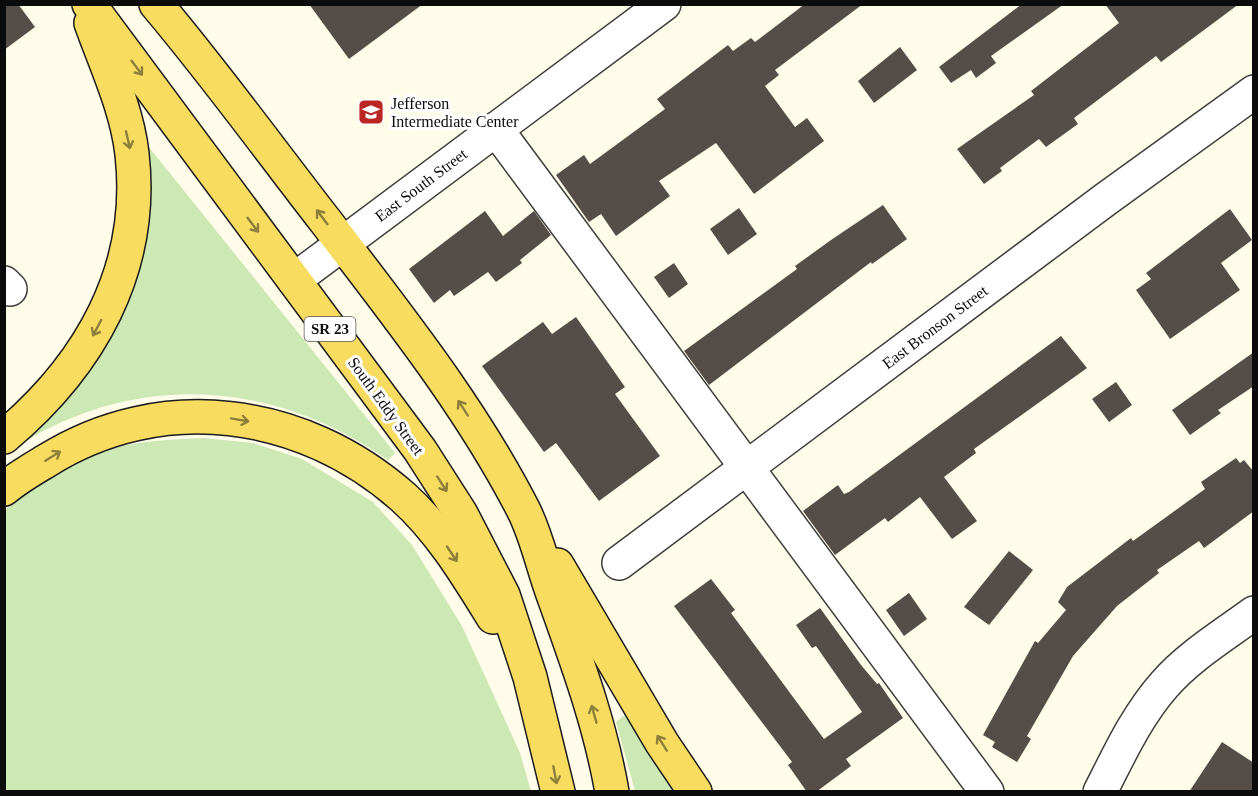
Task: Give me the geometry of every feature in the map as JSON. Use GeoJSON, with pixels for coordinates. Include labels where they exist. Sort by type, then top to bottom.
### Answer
{"type":"FeatureCollection","features":[{"type":"Feature","properties":{"kind":"main road"},"geometry":{"type":"LineString","coordinates":[[4,437],[29,417],[76,364],[99,327],[117,285],[128,245],[133,202],[132,153],[122,110],[84,4]]}},
{"type":"Feature","properties":{"kind":"main road","name":"South Eddy Street"},"geometry":{"type":"LineString","coordinates":[[89,4],[420,450],[461,514],[503,596],[530,677],[558,792]]}},
{"type":"Feature","properties":{"kind":"main road"},"geometry":{"type":"LineString","coordinates":[[156,4],[343,244],[448,385],[489,446],[525,512],[662,743],[694,792]]}},
{"type":"Feature","properties":{"kind":"main road"},"geometry":{"type":"LineString","coordinates":[[4,489],[63,450],[109,430],[159,419],[218,417],[277,426],[314,440],[363,467],[396,491],[439,534],[530,677]]}},
{"type":"Feature","properties":{"kind":"main road"},"geometry":{"type":"LineString","coordinates":[[525,512],[584,679],[604,747],[612,792]]}},
{"type":"Feature","properties":{"kind":"street","name":"East South Street"},"geometry":{"type":"LineString","coordinates":[[294,280],[664,4]]}},
{"type":"Feature","properties":{"kind":"street","name":"East Bronson Street"},"geometry":{"type":"LineString","coordinates":[[619,563],[1106,199],[1254,92]]}},
{"type":"Feature","properties":{"kind":"street"},"geometry":{"type":"LineString","coordinates":[[496,129],[749,467],[987,792]]}},
{"type":"Feature","properties":{"kind":"street"},"geometry":{"type":"LineString","coordinates":[[1100,792],[1136,721],[1165,684],[1211,644],[1254,613]]}},
{"type":"Feature","properties":{"kind":"green space"},"geometry":{"type":"Polygon","coordinates":[[[144,141],[395,453],[388,460],[342,432],[295,412],[246,399],[197,394],[148,397],[99,408],[52,427],[5,454],[5,449],[73,388],[144,141]]]}},
{"type":"Feature","properties":{"kind":"green space"},"geometry":{"type":"Polygon","coordinates":[[[203,438],[253,443],[302,459],[373,502],[412,545],[462,626],[520,753],[531,791],[5,792],[5,510],[49,476],[85,458],[139,443],[203,438]]]}},
{"type":"Feature","properties":{"kind":"green space"},"geometry":{"type":"Polygon","coordinates":[[[626,714],[675,791],[635,791],[616,722],[626,714]]]}},
{"type":"Feature","properties":{"kind":"building"},"geometry":{"type":"Polygon","coordinates":[[[4,4],[18,4],[35,27],[4,50],[4,4]]]}},
{"type":"Feature","properties":{"kind":"building"},"geometry":{"type":"Polygon","coordinates":[[[309,4],[423,4],[349,59],[309,4]]]}},
{"type":"Feature","properties":{"kind":"building"},"geometry":{"type":"Polygon","coordinates":[[[805,4],[863,4],[775,70],[779,75],[765,86],[795,127],[807,118],[824,141],[754,194],[716,143],[659,181],[670,196],[616,236],[601,214],[589,222],[556,175],[584,155],[590,164],[665,109],[657,99],[728,45],[733,51],[751,38],[755,42],[805,4]]]}},
{"type":"Feature","properties":{"kind":"building"},"geometry":{"type":"Polygon","coordinates":[[[1022,4],[1064,4],[991,56],[996,63],[976,78],[971,70],[951,83],[939,67],[1022,4]]]}},
{"type":"Feature","properties":{"kind":"building"},"geometry":{"type":"Polygon","coordinates":[[[1105,4],[1239,4],[1161,62],[1156,56],[1074,118],[1078,124],[1046,147],[1039,139],[1000,168],[1002,171],[984,184],[957,149],[1034,95],[1031,91],[1119,23],[1105,4]]]}},
{"type":"Feature","properties":{"kind":"building"},"geometry":{"type":"Polygon","coordinates":[[[900,47],[917,70],[874,103],[858,81],[900,47]]]}},
{"type":"Feature","properties":{"kind":"building"},"geometry":{"type":"Polygon","coordinates":[[[883,205],[907,239],[872,264],[871,262],[709,385],[684,351],[797,269],[795,266],[883,205]]]}},
{"type":"Feature","properties":{"kind":"building"},"geometry":{"type":"Polygon","coordinates":[[[739,208],[757,234],[728,255],[710,229],[739,208]]]}},
{"type":"Feature","properties":{"kind":"building"},"geometry":{"type":"Polygon","coordinates":[[[1230,209],[1252,240],[1221,263],[1240,290],[1170,339],[1136,290],[1151,279],[1146,273],[1230,209]]]}},
{"type":"Feature","properties":{"kind":"building"},"geometry":{"type":"Polygon","coordinates":[[[485,211],[503,236],[534,211],[551,235],[520,260],[522,263],[496,282],[488,272],[454,296],[450,290],[434,303],[409,269],[485,211]]]}},
{"type":"Feature","properties":{"kind":"building"},"geometry":{"type":"Polygon","coordinates":[[[674,263],[688,284],[669,298],[654,277],[674,263]]]}},
{"type":"Feature","properties":{"kind":"building"},"geometry":{"type":"Polygon","coordinates":[[[576,317],[625,387],[615,394],[660,456],[599,501],[556,443],[544,452],[482,366],[543,322],[552,334],[576,317]]]}},
{"type":"Feature","properties":{"kind":"building"},"geometry":{"type":"Polygon","coordinates":[[[1061,336],[1087,368],[974,449],[976,453],[944,477],[977,521],[952,539],[920,497],[888,522],[885,518],[835,555],[803,511],[838,485],[844,494],[849,492],[1061,336]]]}},
{"type":"Feature","properties":{"kind":"building"},"geometry":{"type":"Polygon","coordinates":[[[1254,352],[1254,386],[1218,410],[1221,413],[1190,435],[1172,410],[1254,352]]]}},
{"type":"Feature","properties":{"kind":"building"},"geometry":{"type":"Polygon","coordinates":[[[1116,382],[1132,405],[1109,422],[1092,399],[1116,382]]]}},
{"type":"Feature","properties":{"kind":"building"},"geometry":{"type":"Polygon","coordinates":[[[1236,458],[1240,463],[1244,460],[1254,472],[1254,511],[1204,548],[1199,541],[1157,570],[1159,573],[1117,606],[1073,656],[1027,736],[1031,739],[1017,762],[992,747],[995,742],[983,735],[1035,641],[1038,643],[1066,610],[1058,602],[1067,587],[1131,538],[1133,541],[1205,489],[1201,482],[1236,458]]]}},
{"type":"Feature","properties":{"kind":"building"},"geometry":{"type":"Polygon","coordinates":[[[1009,551],[1033,570],[989,625],[964,607],[1009,551]]]}},
{"type":"Feature","properties":{"kind":"building"},"geometry":{"type":"Polygon","coordinates":[[[711,579],[735,610],[731,613],[824,739],[862,712],[816,646],[812,648],[796,625],[820,608],[861,665],[877,684],[879,683],[903,718],[846,759],[851,766],[816,792],[807,792],[788,765],[792,762],[674,606],[711,579]]]}},
{"type":"Feature","properties":{"kind":"building"},"geometry":{"type":"Polygon","coordinates":[[[909,593],[927,619],[904,636],[886,610],[909,593]]]}},
{"type":"Feature","properties":{"kind":"building"},"geometry":{"type":"Polygon","coordinates":[[[1222,742],[1254,763],[1254,792],[1189,792],[1222,742]]]}},
{"type":"Feature","properties":{"kind":"place","name":"Jefferson Intermediate Center"},"geometry":{"type":"Point","coordinates":[371,112]}}]}
